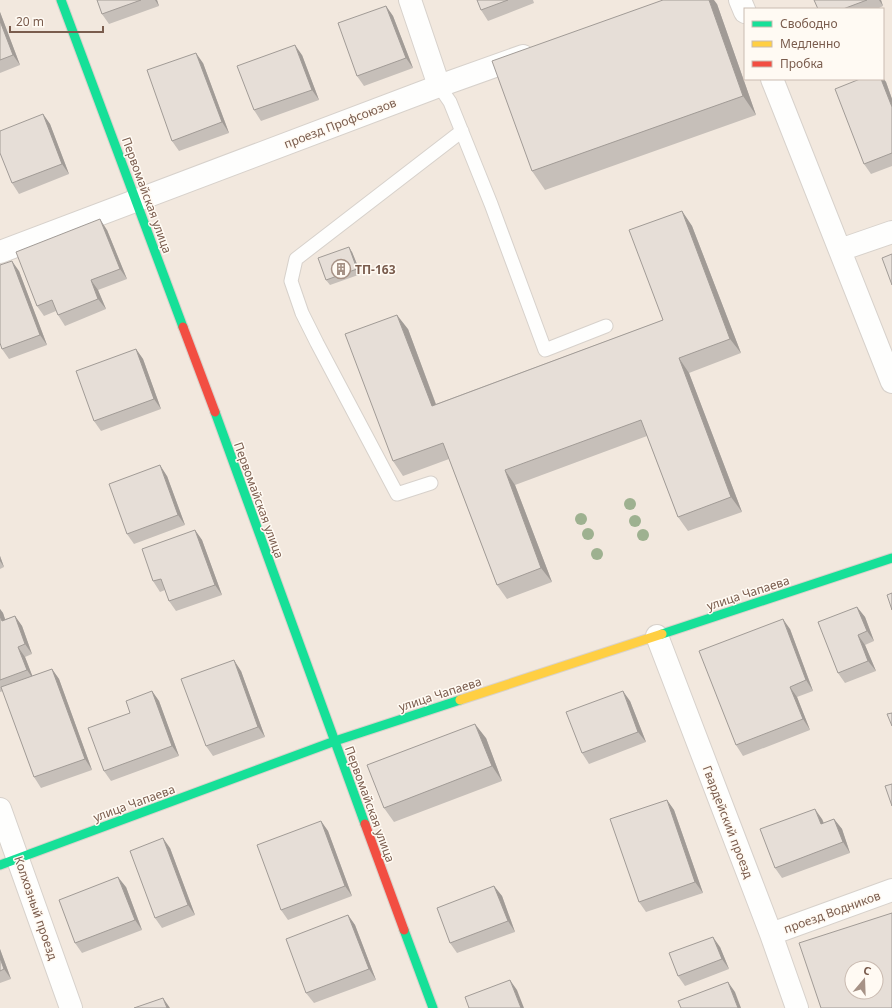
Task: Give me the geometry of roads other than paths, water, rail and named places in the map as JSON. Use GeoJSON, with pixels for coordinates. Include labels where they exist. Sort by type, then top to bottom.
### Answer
{"type":"FeatureCollection","features":[{"type":"Feature","properties":{"kind":"street","name":"Первомайская улица"},"geometry":{"type":"LineString","coordinates":[[61,0],[137,200],[433,1008]]}},
{"type":"Feature","properties":{"kind":"street"},"geometry":{"type":"LineString","coordinates":[[410,0],[439,86]]}},
{"type":"Feature","properties":{"kind":"street"},"geometry":{"type":"LineString","coordinates":[[740,0],[744,10]]}},
{"type":"Feature","properties":{"kind":"street","name":"проезд Профсоюзов"},"geometry":{"type":"LineString","coordinates":[[0,252],[439,86],[542,50]]}},
{"type":"Feature","properties":{"kind":"street"},"geometry":{"type":"LineString","coordinates":[[772,80],[892,382]]}},
{"type":"Feature","properties":{"kind":"street"},"geometry":{"type":"LineString","coordinates":[[840,250],[892,232]]}},
{"type":"Feature","properties":{"kind":"street","name":"улица Чапаева"},"geometry":{"type":"LineString","coordinates":[[9,861],[335,741],[892,558]]}},
{"type":"Feature","properties":{"kind":"street","name":"Гвардейский проезд"},"geometry":{"type":"LineString","coordinates":[[656,636],[771,934],[797,1008]]}},
{"type":"Feature","properties":{"kind":"street","name":"Колхозный проезд"},"geometry":{"type":"LineString","coordinates":[[0,809],[9,861],[71,1008]]}},
{"type":"Feature","properties":{"kind":"street","name":"проезд Водников"},"geometry":{"type":"LineString","coordinates":[[771,934],[892,890]]}},
{"type":"Feature","properties":{"kind":"lane"},"geometry":{"type":"LineString","coordinates":[[439,86],[450,102],[462,131],[491,204],[545,350],[606,326]]}},
{"type":"Feature","properties":{"kind":"lane"},"geometry":{"type":"LineString","coordinates":[[431,483],[397,494],[314,337],[302,312],[291,281],[296,259],[462,131]]}},
{"type":"Feature","properties":{"kind":"place","name":"ТП-163"},"geometry":{"type":"Point","coordinates":[341,269]}}]}
